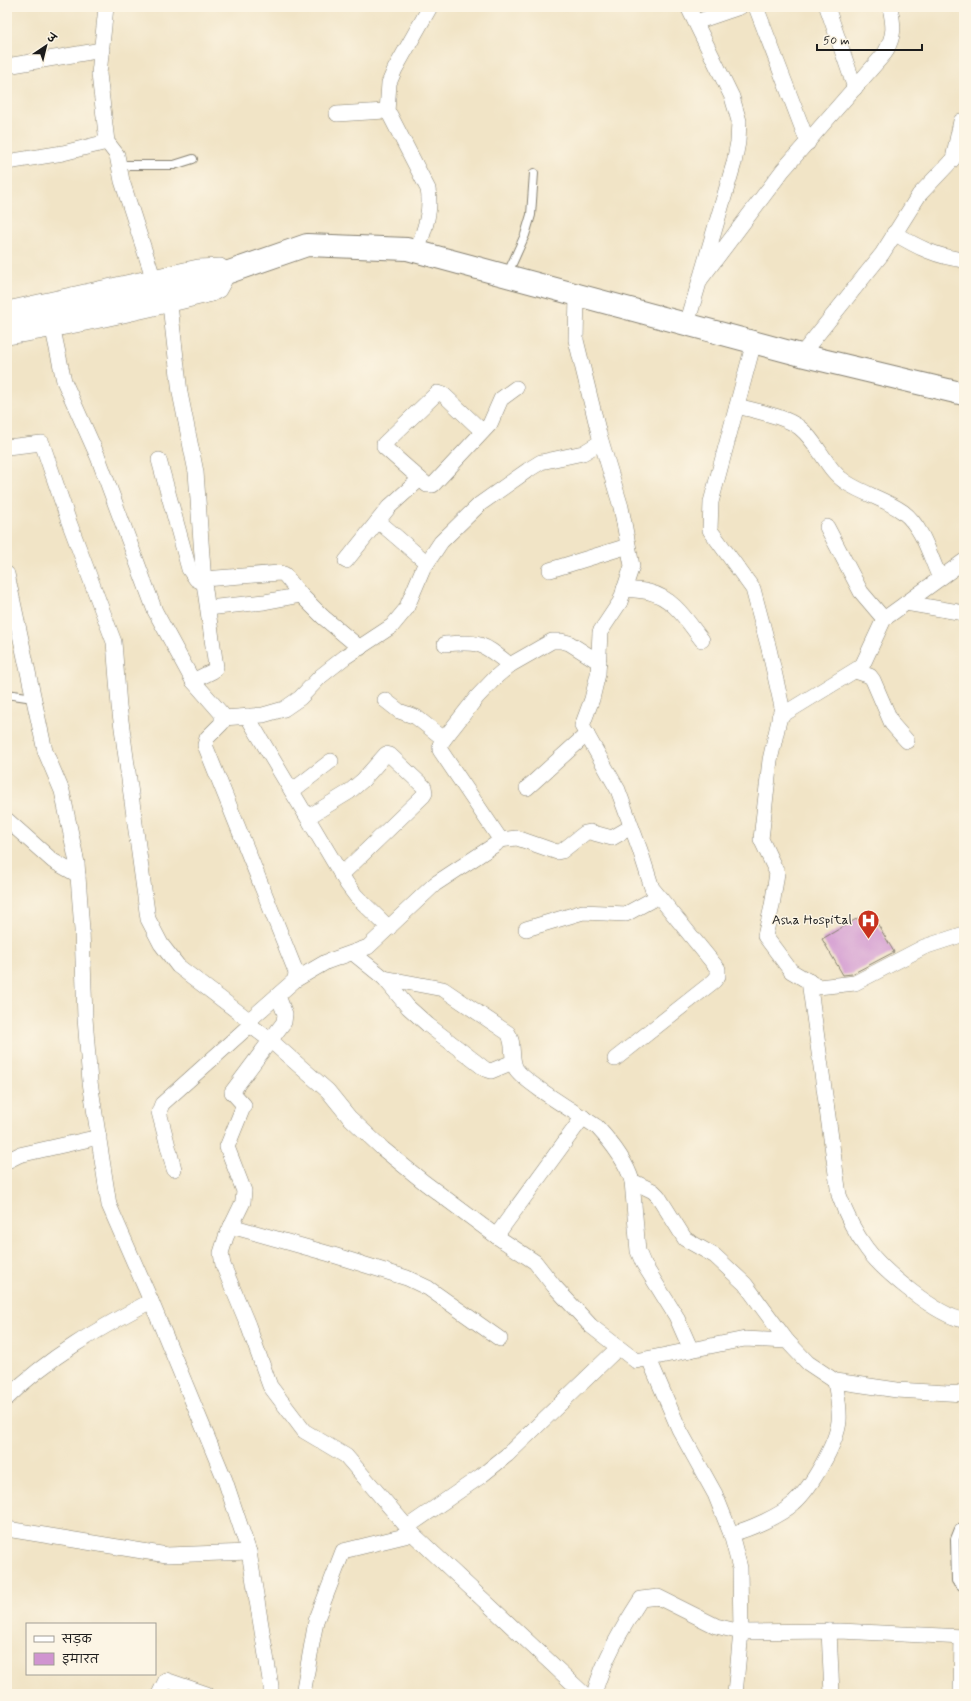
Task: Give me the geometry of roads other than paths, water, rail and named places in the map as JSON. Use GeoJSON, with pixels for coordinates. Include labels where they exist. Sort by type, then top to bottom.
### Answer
{"type":"FeatureCollection","features":[{"type":"Feature","properties":{"kind":"street"},"geometry":{"type":"LineString","coordinates":[[106,7],[99,74],[107,142],[117,155],[122,181],[153,277]]}},
{"type":"Feature","properties":{"kind":"street"},"geometry":{"type":"LineString","coordinates":[[417,252],[429,213],[430,201],[428,189],[387,112],[387,98],[392,76],[430,7]]}},
{"type":"Feature","properties":{"kind":"street"},"geometry":{"type":"LineString","coordinates":[[687,324],[734,163],[738,142],[739,121],[732,97],[688,7]]}},
{"type":"Feature","properties":{"kind":"street"},"geometry":{"type":"LineString","coordinates":[[696,22],[740,7]]}},
{"type":"Feature","properties":{"kind":"street"},"geometry":{"type":"LineString","coordinates":[[756,7],[808,143]]}},
{"type":"Feature","properties":{"kind":"street"},"geometry":{"type":"LineString","coordinates":[[828,7],[855,88]]}},
{"type":"Feature","properties":{"kind":"street"},"geometry":{"type":"LineString","coordinates":[[700,280],[783,170],[885,53],[892,40],[894,29],[890,7]]}},
{"type":"Feature","properties":{"kind":"street"},"geometry":{"type":"LineString","coordinates":[[7,66],[102,50]]}},
{"type":"Feature","properties":{"kind":"street"},"geometry":{"type":"LineString","coordinates":[[337,114],[387,112]]}},
{"type":"Feature","properties":{"kind":"street"},"geometry":{"type":"LineString","coordinates":[[801,355],[882,254],[919,195],[954,159],[961,121]]}},
{"type":"Feature","properties":{"kind":"street"},"geometry":{"type":"LineString","coordinates":[[7,162],[63,153],[107,142]]}},
{"type":"Feature","properties":{"kind":"street"},"geometry":{"type":"LineString","coordinates":[[894,233],[921,249],[937,255],[964,260]]}},
{"type":"Feature","properties":{"kind":"street"},"geometry":{"type":"LineString","coordinates":[[7,323],[147,295],[229,272],[307,245],[408,249],[801,355],[964,394]]}},
{"type":"Feature","properties":{"kind":"street"},"geometry":{"type":"LineString","coordinates":[[7,309],[211,266],[220,266],[229,272]]}},
{"type":"Feature","properties":{"kind":"street"},"geometry":{"type":"LineString","coordinates":[[7,337],[53,330],[170,305],[212,294],[219,290],[229,272]]}},
{"type":"Feature","properties":{"kind":"street"},"geometry":{"type":"LineString","coordinates":[[577,295],[576,340],[601,442],[621,507],[632,566],[620,602],[600,632],[598,674],[592,699],[582,726],[618,790],[652,888],[657,896],[716,964],[718,976],[615,1059]]}},
{"type":"Feature","properties":{"kind":"street"},"geometry":{"type":"LineString","coordinates":[[170,305],[180,393],[196,472],[204,581],[216,667],[213,671],[194,681]]}},
{"type":"Feature","properties":{"kind":"street"},"geometry":{"type":"LineString","coordinates":[[53,330],[64,381],[98,457],[154,610],[194,681],[222,714],[222,723],[207,738],[205,745],[296,972],[295,980]]}},
{"type":"Feature","properties":{"kind":"street"},"geometry":{"type":"LineString","coordinates":[[754,342],[711,502],[710,530],[752,589],[769,649],[782,707],[770,760],[762,839],[777,873],[772,906],[765,936],[790,971],[818,987],[855,983],[924,947],[964,934]]}},
{"type":"Feature","properties":{"kind":"street"},"geometry":{"type":"LineString","coordinates":[[482,431],[441,393],[434,395],[384,445],[427,485],[433,485],[494,418],[501,399],[516,388]]}},
{"type":"Feature","properties":{"kind":"street"},"geometry":{"type":"LineString","coordinates":[[736,406],[787,420],[799,427],[835,473],[847,483],[903,512],[913,522],[920,534],[940,578]]}},
{"type":"Feature","properties":{"kind":"street"},"geometry":{"type":"LineString","coordinates":[[223,718],[263,714],[284,709],[300,698],[321,676],[392,626],[406,609],[427,563],[441,542],[459,522],[480,504],[528,470],[551,459],[587,451],[601,442]]}},
{"type":"Feature","properties":{"kind":"street"},"geometry":{"type":"LineString","coordinates":[[7,447],[42,443],[69,522],[114,642],[119,706],[148,919],[161,944],[178,966],[250,1023],[328,1091],[349,1117],[383,1149],[425,1183],[496,1236],[535,1262],[554,1286],[591,1326],[636,1362],[745,1339],[787,1341]]}},
{"type":"Feature","properties":{"kind":"street"},"geometry":{"type":"LineString","coordinates":[[159,460],[189,569],[196,579],[204,581],[279,573],[284,574],[301,595],[323,617],[360,648]]}},
{"type":"Feature","properties":{"kind":"street"},"geometry":{"type":"LineString","coordinates":[[346,561],[389,507],[420,479]]}},
{"type":"Feature","properties":{"kind":"street"},"geometry":{"type":"LineString","coordinates":[[378,521],[427,563]]}},
{"type":"Feature","properties":{"kind":"street"},"geometry":{"type":"LineString","coordinates":[[827,527],[861,592],[884,619]]}},
{"type":"Feature","properties":{"kind":"street"},"geometry":{"type":"LineString","coordinates":[[550,570],[628,546]]}},
{"type":"Feature","properties":{"kind":"street"},"geometry":{"type":"LineString","coordinates":[[779,717],[855,671],[866,660],[884,619],[964,560]]}},
{"type":"Feature","properties":{"kind":"street"},"geometry":{"type":"LineString","coordinates":[[7,574],[44,752],[62,791],[78,875],[90,1082],[109,1205],[151,1301],[225,1480],[249,1552],[271,1686],[271,1694]]}},
{"type":"Feature","properties":{"kind":"street"},"geometry":{"type":"LineString","coordinates":[[624,589],[650,592],[665,600],[677,608],[702,640]]}},
{"type":"Feature","properties":{"kind":"street"},"geometry":{"type":"LineString","coordinates":[[208,608],[264,602],[301,595]]}},
{"type":"Feature","properties":{"kind":"street"},"geometry":{"type":"LineString","coordinates":[[906,603],[964,613]]}},
{"type":"Feature","properties":{"kind":"street"},"geometry":{"type":"LineString","coordinates":[[499,840],[498,836],[440,750],[444,739],[477,698],[510,665],[552,642],[561,641],[569,643],[599,662]]}},
{"type":"Feature","properties":{"kind":"street"},"geometry":{"type":"LineString","coordinates":[[445,644],[478,643],[486,646],[510,665]]}},
{"type":"Feature","properties":{"kind":"street"},"geometry":{"type":"LineString","coordinates":[[855,671],[870,676],[873,680],[892,724],[907,741]]}},
{"type":"Feature","properties":{"kind":"street"},"geometry":{"type":"LineString","coordinates":[[385,700],[399,711],[416,717],[444,739]]}},
{"type":"Feature","properties":{"kind":"street"},"geometry":{"type":"LineString","coordinates":[[247,716],[341,875],[356,896],[389,928]]}},
{"type":"Feature","properties":{"kind":"street"},"geometry":{"type":"LineString","coordinates":[[527,788],[587,734]]}},
{"type":"Feature","properties":{"kind":"street"},"geometry":{"type":"LineString","coordinates":[[308,817],[348,792],[363,780],[386,754],[390,755],[424,787],[425,793],[423,796],[341,875]]}},
{"type":"Feature","properties":{"kind":"street"},"geometry":{"type":"LineString","coordinates":[[292,791],[331,761]]}},
{"type":"Feature","properties":{"kind":"street"},"geometry":{"type":"LineString","coordinates":[[7,820],[54,861],[78,875]]}},
{"type":"Feature","properties":{"kind":"street"},"geometry":{"type":"LineString","coordinates":[[174,1169],[159,1112],[162,1104],[295,980],[326,962],[368,947],[435,884],[496,844],[499,840],[517,838],[557,852],[585,833],[590,832],[612,838],[631,827]]}},
{"type":"Feature","properties":{"kind":"street"},"geometry":{"type":"LineString","coordinates":[[526,929],[583,912],[626,914],[657,896]]}},
{"type":"Feature","properties":{"kind":"street"},"geometry":{"type":"LineString","coordinates":[[353,953],[384,978],[408,1007],[428,1025],[485,1069],[491,1071],[513,1062]]}},
{"type":"Feature","properties":{"kind":"street"},"geometry":{"type":"LineString","coordinates":[[384,978],[432,985],[443,988],[454,994],[508,1032],[513,1062],[521,1076],[597,1126],[628,1170],[632,1181],[640,1257],[676,1316],[691,1350]]}},
{"type":"Feature","properties":{"kind":"street"},"geometry":{"type":"LineString","coordinates":[[809,981],[839,1195],[847,1219],[867,1250],[892,1274],[928,1304],[955,1318],[964,1320]]}},
{"type":"Feature","properties":{"kind":"street"},"geometry":{"type":"LineString","coordinates":[[278,996],[285,1014],[284,1022],[232,1092],[244,1105],[227,1147],[244,1191],[243,1202],[231,1226],[221,1253],[223,1265],[248,1325],[270,1386],[304,1432],[346,1456],[410,1531],[584,1694]]}},
{"type":"Feature","properties":{"kind":"street"},"geometry":{"type":"LineString","coordinates":[[496,1236],[583,1117]]}},
{"type":"Feature","properties":{"kind":"street"},"geometry":{"type":"LineString","coordinates":[[7,1161],[19,1155],[98,1137]]}},
{"type":"Feature","properties":{"kind":"street"},"geometry":{"type":"LineString","coordinates":[[632,1181],[653,1191],[658,1196],[684,1240],[715,1256],[745,1284],[787,1341],[808,1364],[836,1381],[897,1390],[964,1394]]}},
{"type":"Feature","properties":{"kind":"street"},"geometry":{"type":"LineString","coordinates":[[231,1226],[407,1278],[428,1288],[500,1338]]}},
{"type":"Feature","properties":{"kind":"street"},"geometry":{"type":"LineString","coordinates":[[7,1398],[48,1363],[118,1318],[151,1301]]}},
{"type":"Feature","properties":{"kind":"street"},"geometry":{"type":"LineString","coordinates":[[303,1694],[316,1621],[343,1550],[410,1531],[496,1464],[618,1348]]}},
{"type":"Feature","properties":{"kind":"street"},"geometry":{"type":"LineString","coordinates":[[649,1359],[679,1429],[715,1494],[731,1534],[740,1568],[741,1632],[735,1694]]}},
{"type":"Feature","properties":{"kind":"street"},"geometry":{"type":"LineString","coordinates":[[731,1534],[754,1528],[794,1503],[817,1474],[836,1439],[839,1420],[836,1381]]}},
{"type":"Feature","properties":{"kind":"street"},"geometry":{"type":"LineString","coordinates":[[7,1529],[167,1554],[249,1552]]}},
{"type":"Feature","properties":{"kind":"street"},"geometry":{"type":"LineString","coordinates":[[594,1694],[602,1668],[619,1634],[640,1599],[658,1597],[716,1626],[741,1632],[829,1631],[963,1637],[961,1694]]}},
{"type":"Feature","properties":{"kind":"street"},"geometry":{"type":"LineString","coordinates":[[829,1631],[832,1694]]}},
{"type":"Feature","properties":{"kind":"street"},"geometry":{"type":"LineString","coordinates":[[159,1694],[161,1676],[207,1694]]}},
{"type":"Feature","properties":{"kind":"lane"},"geometry":{"type":"LineString","coordinates":[[119,165],[174,165],[193,159]]}},
{"type":"Feature","properties":{"kind":"lane"},"geometry":{"type":"LineString","coordinates":[[506,275],[525,235],[531,216],[534,173]]}},
{"type":"Feature","properties":{"kind":"lane"},"geometry":{"type":"LineString","coordinates":[[7,694],[33,698]]}},
{"type":"Feature","properties":{"kind":"lane"},"geometry":{"type":"LineString","coordinates":[[964,1528],[959,1529],[955,1539],[956,1581],[964,1588]]}},
{"type":"Feature","properties":{"kind":"place","name":"Asha Hospital"},"geometry":{"type":"Point","coordinates":[868,940]}}]}
